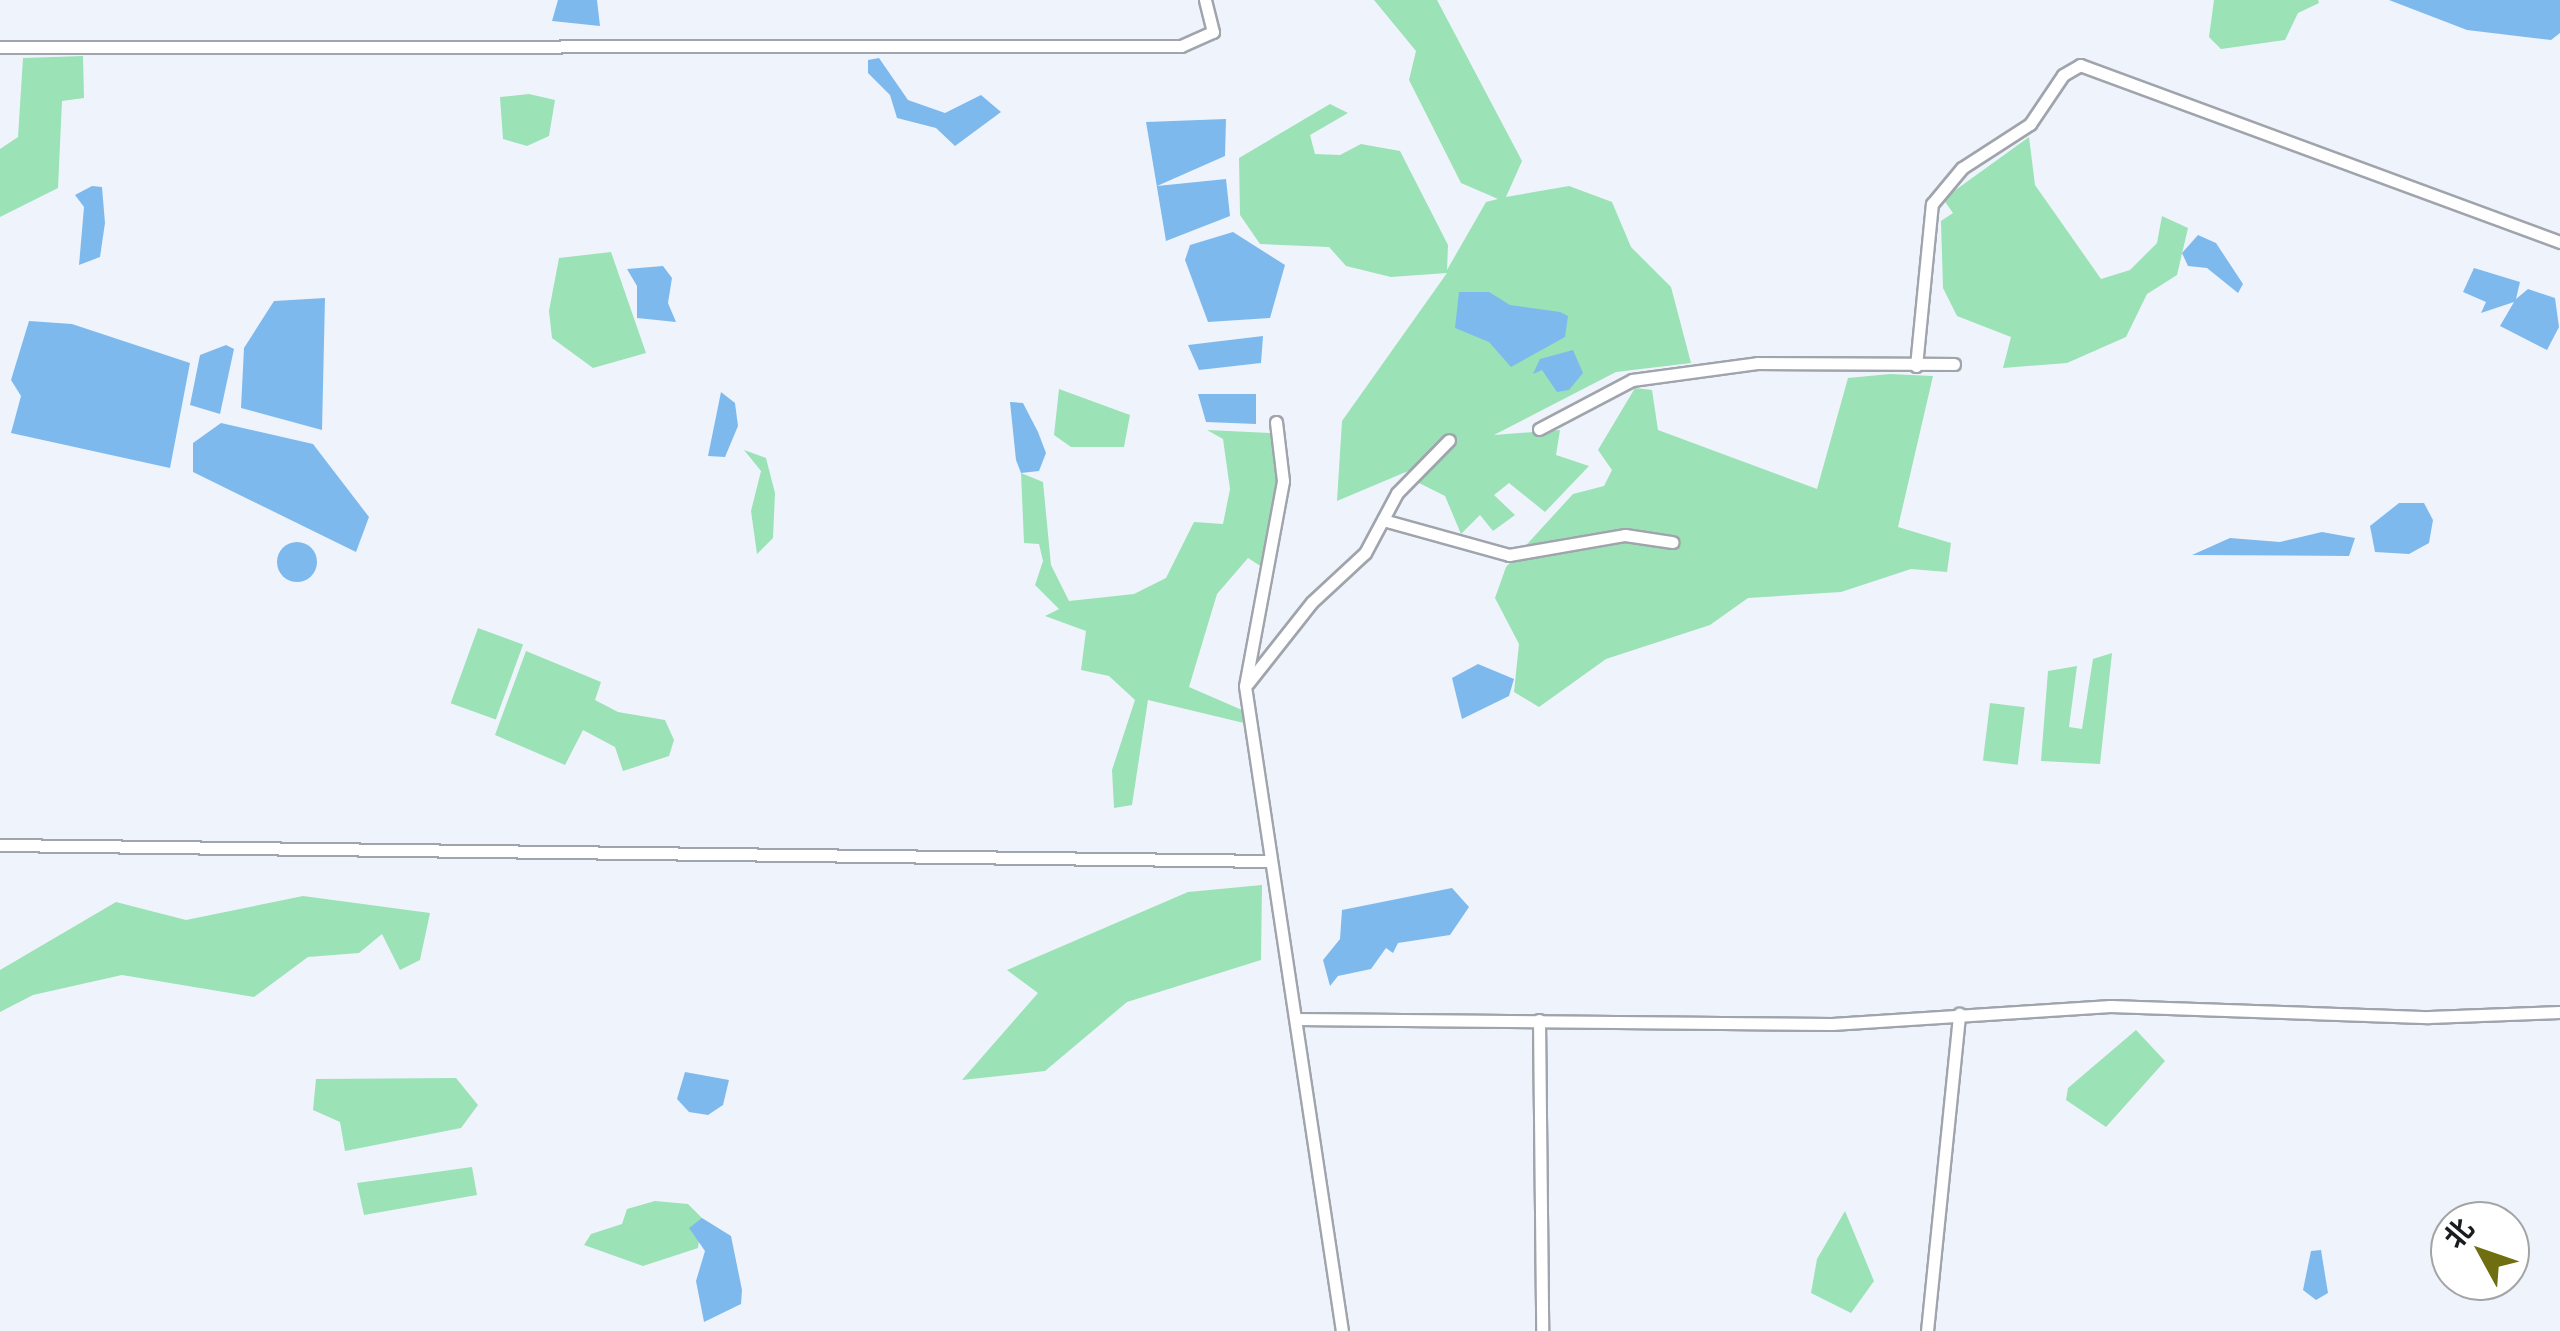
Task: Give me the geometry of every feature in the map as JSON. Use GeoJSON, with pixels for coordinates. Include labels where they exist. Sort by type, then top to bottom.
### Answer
{"type":"FeatureCollection","features":[{"type":"Feature","properties":{"kind":"street"},"geometry":{"type":"LineString","coordinates":[[0,47],[1181,46],[1214,32],[1205,0]]}},
{"type":"Feature","properties":{"kind":"street"},"geometry":{"type":"LineString","coordinates":[[1916,366],[1932,204],[1962,168],[2030,124],[2063,74],[2080,65],[2560,242]]}},
{"type":"Feature","properties":{"kind":"street"},"geometry":{"type":"LineString","coordinates":[[1539,429],[1632,380],[1757,364],[1954,364]]}},
{"type":"Feature","properties":{"kind":"street"},"geometry":{"type":"LineString","coordinates":[[1276,422],[1283,480],[1245,686],[1342,1331]]}},
{"type":"Feature","properties":{"kind":"street"},"geometry":{"type":"LineString","coordinates":[[1245,686],[1312,602],[1366,553],[1398,493],[1449,440]]}},
{"type":"Feature","properties":{"kind":"street"},"geometry":{"type":"LineString","coordinates":[[1383,520],[1509,555],[1625,535],[1672,542]]}},
{"type":"Feature","properties":{"kind":"street"},"geometry":{"type":"LineString","coordinates":[[0,845],[1269,861]]}},
{"type":"Feature","properties":{"kind":"street"},"geometry":{"type":"LineString","coordinates":[[1296,1020],[1832,1024],[2110,1006],[2429,1016],[2560,1012]]}},
{"type":"Feature","properties":{"kind":"street"},"geometry":{"type":"LineString","coordinates":[[1927,1331],[1959,1014]]}},
{"type":"Feature","properties":{"kind":"street"},"geometry":{"type":"LineString","coordinates":[[1539,1020],[1542,1331]]}},
{"type":"Feature","properties":{"kind":"green space"},"geometry":{"type":"Polygon","coordinates":[[[1374,0],[1437,0],[1522,161],[1506,197],[1569,186],[1612,202],[1631,247],[1671,287],[1691,363],[1616,372],[1494,435],[1560,430],[1556,455],[1589,466],[1545,512],[1509,483],[1494,495],[1515,515],[1493,531],[1480,515],[1461,534],[1445,496],[1415,481],[1432,461],[1337,501],[1342,421],[1447,273],[1391,277],[1346,266],[1329,247],[1260,244],[1240,215],[1239,158],[1330,104],[1348,113],[1310,135],[1315,154],[1340,155],[1361,144],[1400,151],[1448,245],[1447,270],[1486,202],[1498,199],[1461,183],[1409,80],[1416,51],[1374,0]]]}},
{"type":"Feature","properties":{"kind":"green space"},"geometry":{"type":"Polygon","coordinates":[[[2214,0],[2319,3],[2298,13],[2285,40],[2221,49],[2209,37],[2214,0]]]}},
{"type":"Feature","properties":{"kind":"green space"},"geometry":{"type":"Polygon","coordinates":[[[83,56],[84,98],[62,101],[58,188],[0,217],[0,149],[18,137],[23,58],[83,56]]]}},
{"type":"Feature","properties":{"kind":"green space"},"geometry":{"type":"Polygon","coordinates":[[[529,94],[555,100],[549,136],[527,146],[503,139],[500,97],[529,94]]]}},
{"type":"Feature","properties":{"kind":"green space"},"geometry":{"type":"Polygon","coordinates":[[[2029,137],[2035,185],[2101,279],[2130,270],[2157,243],[2162,216],[2188,228],[2177,275],[2147,294],[2126,337],[2067,363],[2003,368],[2011,337],[1957,316],[1943,288],[1941,221],[1953,213],[1943,199],[2029,137]]]}},
{"type":"Feature","properties":{"kind":"green space"},"geometry":{"type":"Polygon","coordinates":[[[611,252],[646,353],[593,368],[552,338],[549,311],[559,258],[611,252]]]}},
{"type":"Feature","properties":{"kind":"green space"},"geometry":{"type":"Polygon","coordinates":[[[1890,374],[1933,376],[1898,527],[1951,543],[1947,572],[1911,569],[1841,592],[1748,598],[1710,625],[1606,659],[1539,707],[1514,692],[1519,644],[1495,598],[1506,567],[1573,494],[1604,486],[1612,470],[1598,450],[1635,388],[1652,390],[1658,430],[1817,489],[1848,378],[1890,374]]]}},
{"type":"Feature","properties":{"kind":"green space"},"geometry":{"type":"Polygon","coordinates":[[[1059,389],[1130,415],[1124,447],[1071,447],[1054,435],[1059,389]]]}},
{"type":"Feature","properties":{"kind":"green space"},"geometry":{"type":"Polygon","coordinates":[[[1207,430],[1270,433],[1281,489],[1262,567],[1248,558],[1217,594],[1189,687],[1242,710],[1244,723],[1148,700],[1132,805],[1114,808],[1112,770],[1135,700],[1109,676],[1081,670],[1086,631],[1045,616],[1059,609],[1035,585],[1043,561],[1039,544],[1024,543],[1021,473],[1043,482],[1051,565],[1069,601],[1134,594],[1166,578],[1194,522],[1223,524],[1230,489],[1223,439],[1207,430]]]}},
{"type":"Feature","properties":{"kind":"green space"},"geometry":{"type":"Polygon","coordinates":[[[744,450],[766,458],[775,493],[773,538],[757,554],[751,511],[761,471],[744,450]]]}},
{"type":"Feature","properties":{"kind":"green space"},"geometry":{"type":"Polygon","coordinates":[[[478,628],[523,644],[496,720],[451,703],[478,628]]]}},
{"type":"Feature","properties":{"kind":"green space"},"geometry":{"type":"Polygon","coordinates":[[[526,651],[601,682],[595,700],[618,712],[665,720],[674,740],[669,756],[623,771],[615,747],[583,730],[565,765],[495,735],[526,651]]]}},
{"type":"Feature","properties":{"kind":"green space"},"geometry":{"type":"Polygon","coordinates":[[[2112,653],[2100,764],[2041,761],[2048,671],[2077,666],[2069,727],[2082,729],[2093,659],[2112,653]]]}},
{"type":"Feature","properties":{"kind":"green space"},"geometry":{"type":"Polygon","coordinates":[[[1990,703],[2025,707],[2018,765],[1983,761],[1990,703]]]}},
{"type":"Feature","properties":{"kind":"green space"},"geometry":{"type":"Polygon","coordinates":[[[1262,885],[1261,960],[1127,1002],[1045,1071],[962,1080],[1038,993],[1007,970],[1188,892],[1262,885]]]}},
{"type":"Feature","properties":{"kind":"green space"},"geometry":{"type":"Polygon","coordinates":[[[303,896],[430,913],[420,960],[400,970],[382,934],[359,953],[308,957],[254,997],[122,975],[33,995],[0,1012],[0,970],[116,902],[186,920],[303,896]]]}},
{"type":"Feature","properties":{"kind":"green space"},"geometry":{"type":"Polygon","coordinates":[[[2136,1030],[2165,1061],[2106,1127],[2066,1100],[2068,1088],[2136,1030]]]}},
{"type":"Feature","properties":{"kind":"green space"},"geometry":{"type":"Polygon","coordinates":[[[456,1078],[478,1105],[461,1128],[345,1151],[340,1122],[313,1110],[316,1079],[456,1078]]]}},
{"type":"Feature","properties":{"kind":"green space"},"geometry":{"type":"Polygon","coordinates":[[[472,1167],[477,1195],[364,1215],[357,1183],[472,1167]]]}},
{"type":"Feature","properties":{"kind":"green space"},"geometry":{"type":"Polygon","coordinates":[[[655,1201],[688,1204],[702,1218],[698,1248],[643,1266],[584,1245],[591,1234],[622,1224],[627,1209],[655,1201]]]}},
{"type":"Feature","properties":{"kind":"green space"},"geometry":{"type":"Polygon","coordinates":[[[1845,1211],[1874,1281],[1851,1313],[1811,1293],[1817,1259],[1845,1211]]]}},
{"type":"Feature","properties":{"kind":"water"},"geometry":{"type":"Polygon","coordinates":[[[558,0],[597,0],[600,26],[552,21],[558,0]]]}},
{"type":"Feature","properties":{"kind":"water"},"geometry":{"type":"Polygon","coordinates":[[[2389,0],[2560,0],[2560,33],[2551,40],[2467,30],[2389,0]]]}},
{"type":"Feature","properties":{"kind":"water"},"geometry":{"type":"Polygon","coordinates":[[[879,58],[908,100],[945,113],[981,95],[1001,112],[955,146],[936,128],[897,118],[890,95],[868,73],[868,60],[879,58]]]}},
{"type":"Feature","properties":{"kind":"water"},"geometry":{"type":"Polygon","coordinates":[[[1226,119],[1225,156],[1157,186],[1226,179],[1230,216],[1166,241],[1146,122],[1226,119]]]}},
{"type":"Feature","properties":{"kind":"water"},"geometry":{"type":"Polygon","coordinates":[[[92,186],[102,187],[105,223],[100,257],[79,265],[84,207],[75,195],[92,186]]]}},
{"type":"Feature","properties":{"kind":"water"},"geometry":{"type":"Polygon","coordinates":[[[1233,232],[1285,265],[1270,318],[1208,322],[1185,260],[1190,245],[1233,232]]]}},
{"type":"Feature","properties":{"kind":"water"},"geometry":{"type":"Polygon","coordinates":[[[2198,235],[2216,243],[2243,284],[2238,293],[2207,268],[2188,266],[2182,253],[2198,235]]]}},
{"type":"Feature","properties":{"kind":"water"},"geometry":{"type":"Polygon","coordinates":[[[663,266],[672,278],[668,303],[676,322],[637,318],[637,286],[627,269],[663,266]]]}},
{"type":"Feature","properties":{"kind":"water"},"geometry":{"type":"Polygon","coordinates":[[[2474,268],[2520,282],[2516,299],[2528,289],[2555,298],[2559,327],[2547,350],[2500,326],[2514,302],[2481,313],[2486,302],[2463,292],[2474,268]]]}},
{"type":"Feature","properties":{"kind":"water"},"geometry":{"type":"Polygon","coordinates":[[[1459,292],[1489,292],[1510,305],[1560,312],[1568,316],[1565,337],[1511,367],[1489,342],[1455,328],[1459,292]]]}},
{"type":"Feature","properties":{"kind":"water"},"geometry":{"type":"Polygon","coordinates":[[[325,298],[322,430],[241,408],[244,348],[274,301],[325,298]]]}},
{"type":"Feature","properties":{"kind":"water"},"geometry":{"type":"Polygon","coordinates":[[[29,321],[72,324],[190,363],[170,468],[11,433],[21,396],[11,380],[29,321]]]}},
{"type":"Feature","properties":{"kind":"water"},"geometry":{"type":"Polygon","coordinates":[[[1263,336],[1261,363],[1199,370],[1188,345],[1263,336]]]}},
{"type":"Feature","properties":{"kind":"water"},"geometry":{"type":"Polygon","coordinates":[[[226,345],[234,349],[220,414],[190,405],[200,355],[226,345]]]}},
{"type":"Feature","properties":{"kind":"water"},"geometry":{"type":"Polygon","coordinates":[[[1573,350],[1583,373],[1569,390],[1557,392],[1542,370],[1533,374],[1540,359],[1573,350]]]}},
{"type":"Feature","properties":{"kind":"water"},"geometry":{"type":"Polygon","coordinates":[[[721,392],[735,403],[738,426],[725,457],[708,456],[721,392]]]}},
{"type":"Feature","properties":{"kind":"water"},"geometry":{"type":"Polygon","coordinates":[[[1198,394],[1256,394],[1256,424],[1206,422],[1198,394]]]}},
{"type":"Feature","properties":{"kind":"water"},"geometry":{"type":"Polygon","coordinates":[[[1010,402],[1023,403],[1038,432],[1046,453],[1039,471],[1021,473],[1010,402]]]}},
{"type":"Feature","properties":{"kind":"water"},"geometry":{"type":"Polygon","coordinates":[[[221,423],[313,444],[369,517],[356,552],[193,472],[193,443],[221,423]]]}},
{"type":"Feature","properties":{"kind":"water"},"geometry":{"type":"Polygon","coordinates":[[[2399,503],[2424,503],[2433,520],[2429,543],[2409,554],[2375,552],[2370,526],[2399,503]]]}},
{"type":"Feature","properties":{"kind":"water"},"geometry":{"type":"Polygon","coordinates":[[[2322,532],[2355,538],[2349,556],[2192,555],[2230,538],[2280,542],[2322,532]]]}},
{"type":"Feature","properties":{"kind":"water"},"geometry":{"type":"Polygon","coordinates":[[[297,542],[311,548],[317,562],[311,576],[297,582],[283,576],[277,562],[283,548],[297,542]]]}},
{"type":"Feature","properties":{"kind":"water"},"geometry":{"type":"Polygon","coordinates":[[[1478,664],[1514,679],[1509,696],[1462,719],[1452,678],[1478,664]]]}},
{"type":"Feature","properties":{"kind":"water"},"geometry":{"type":"Polygon","coordinates":[[[1452,888],[1469,907],[1450,935],[1398,943],[1393,953],[1386,948],[1371,969],[1338,976],[1330,986],[1323,960],[1340,939],[1342,910],[1452,888]]]}},
{"type":"Feature","properties":{"kind":"water"},"geometry":{"type":"Polygon","coordinates":[[[685,1072],[729,1080],[723,1105],[708,1115],[689,1112],[677,1099],[685,1072]]]}},
{"type":"Feature","properties":{"kind":"water"},"geometry":{"type":"Polygon","coordinates":[[[702,1218],[731,1236],[742,1290],[741,1304],[704,1322],[696,1281],[705,1251],[689,1228],[702,1218]]]}},
{"type":"Feature","properties":{"kind":"water"},"geometry":{"type":"Polygon","coordinates":[[[2321,1250],[2328,1293],[2316,1300],[2303,1290],[2311,1251],[2321,1250]]]}}]}
